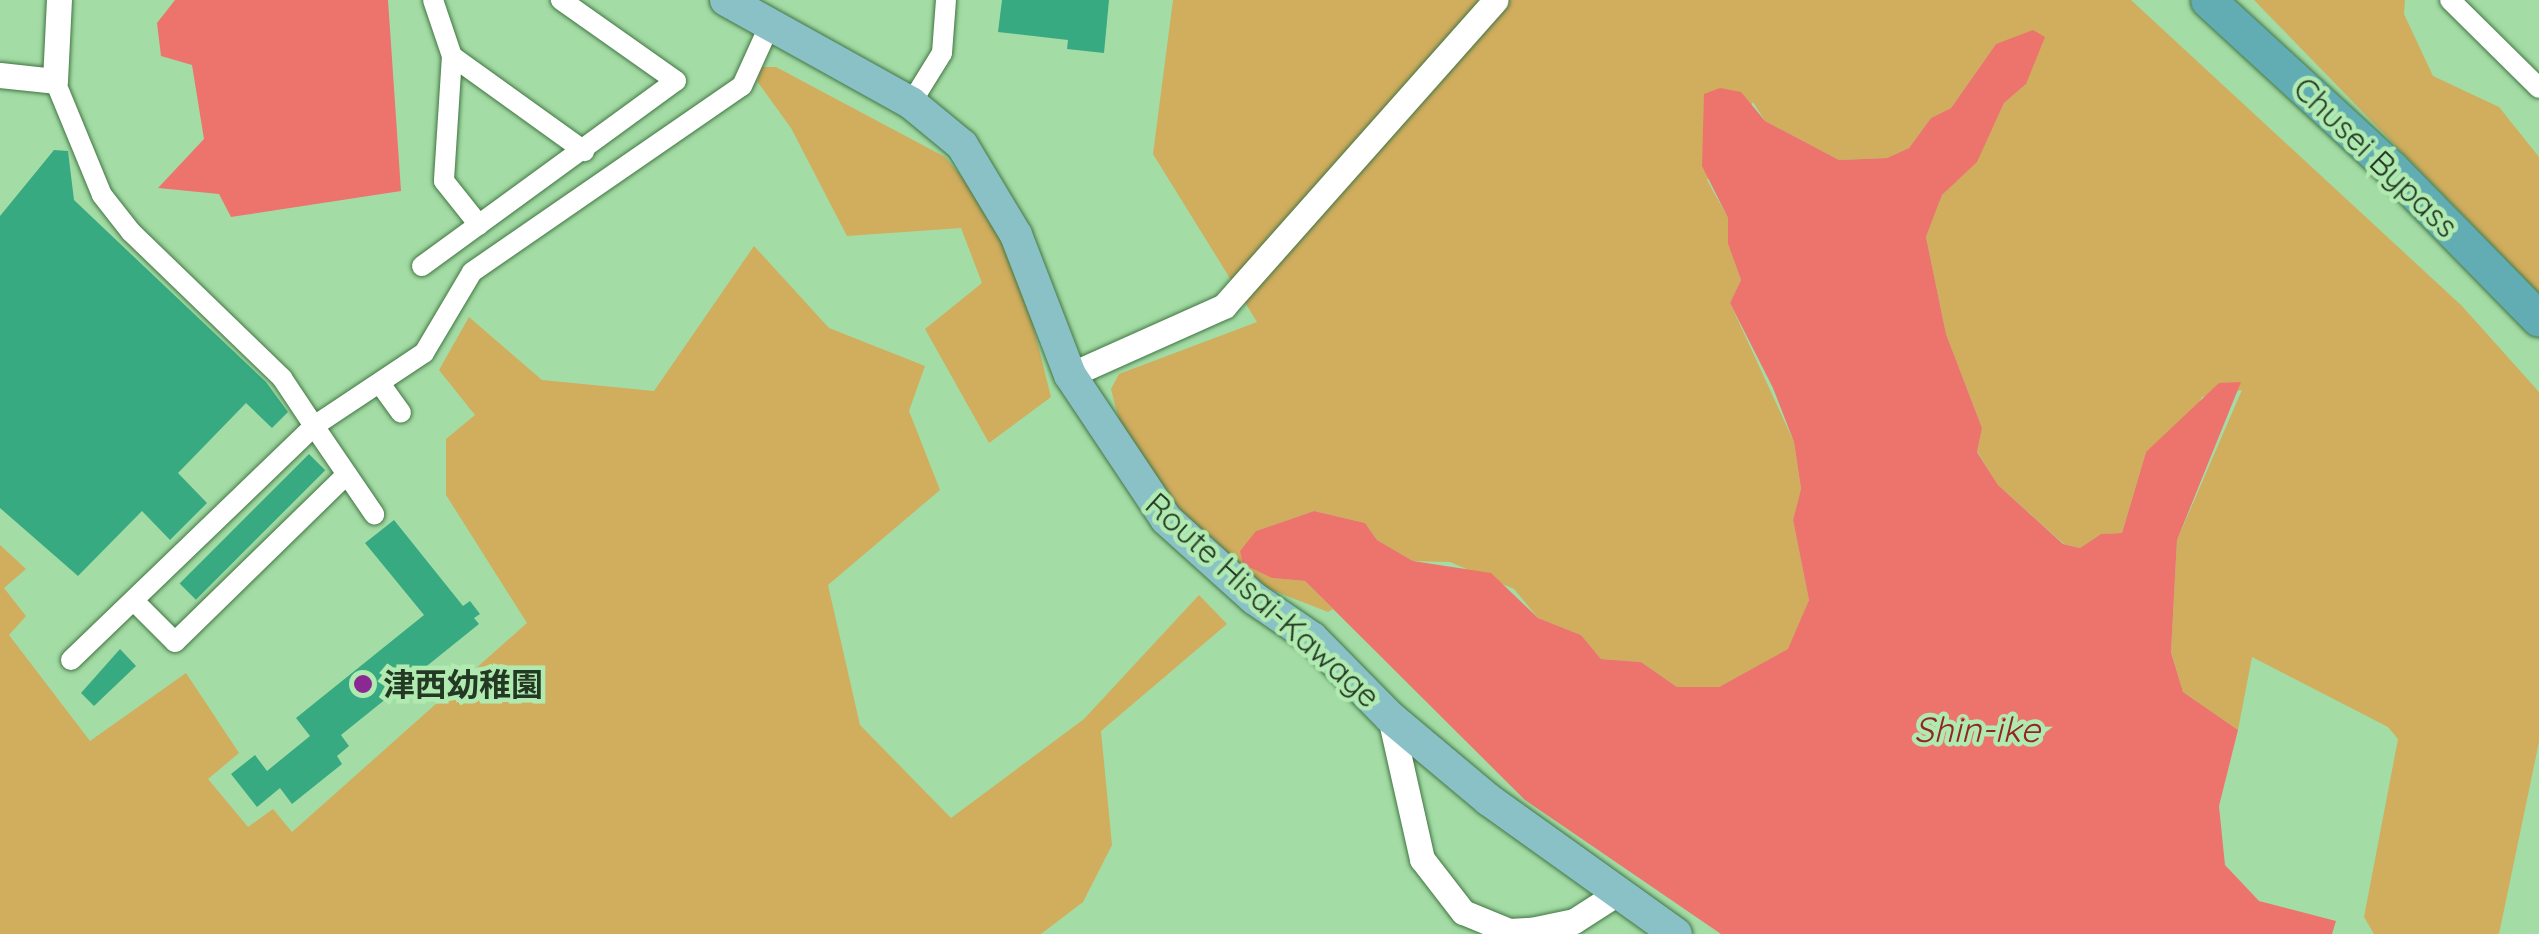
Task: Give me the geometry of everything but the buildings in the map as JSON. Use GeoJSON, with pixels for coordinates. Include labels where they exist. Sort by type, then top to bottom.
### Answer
{"type":"FeatureCollection","features":[{"type":"Feature","properties":{"kind":"highway","name":"Chusei Bypass"},"geometry":{"type":"LineString","coordinates":[[2208,0],[2392,168],[2539,319]]}},
{"type":"Feature","properties":{"kind":"main road","name":"Route Hisai-Kawage"},"geometry":{"type":"LineString","coordinates":[[726,0],[911,103],[962,145],[994,190],[1070,374],[1166,518],[1255,600],[1312,638],[1390,716],[1616,894],[1676,934]]}},
{"type":"Feature","properties":{"kind":"street"},"geometry":{"type":"LineString","coordinates":[[59,0],[56,81],[102,195],[130,232],[282,378],[374,514]]}},
{"type":"Feature","properties":{"kind":"street"},"geometry":{"type":"LineString","coordinates":[[433,0],[452,56],[444,181],[479,225]]}},
{"type":"Feature","properties":{"kind":"street"},"geometry":{"type":"LineString","coordinates":[[422,266],[676,81],[561,0]]}},
{"type":"Feature","properties":{"kind":"street"},"geometry":{"type":"LineString","coordinates":[[911,103],[942,53],[946,0]]}},
{"type":"Feature","properties":{"kind":"street"},"geometry":{"type":"LineString","coordinates":[[1070,374],[1224,306],[1496,0]]}},
{"type":"Feature","properties":{"kind":"street"},"geometry":{"type":"LineString","coordinates":[[2450,0],[2539,88]]}},
{"type":"Feature","properties":{"kind":"street"},"geometry":{"type":"LineString","coordinates":[[71,660],[314,426],[424,353],[472,272],[742,86],[770,22]]}},
{"type":"Feature","properties":{"kind":"street"},"geometry":{"type":"LineString","coordinates":[[452,56],[584,150]]}},
{"type":"Feature","properties":{"kind":"street"},"geometry":{"type":"LineString","coordinates":[[0,75],[56,81]]}},
{"type":"Feature","properties":{"kind":"street"},"geometry":{"type":"LineString","coordinates":[[381,385],[402,413]]}},
{"type":"Feature","properties":{"kind":"street"},"geometry":{"type":"LineString","coordinates":[[134,601],[175,642],[347,474]]}},
{"type":"Feature","properties":{"kind":"street"},"geometry":{"type":"LineString","coordinates":[[1390,716],[1422,859],[1463,912],[1497,928],[1531,930],[1585,916],[1616,894]]}},
{"type":"Feature","properties":{"kind":"shaded area"},"geometry":{"type":"Polygon","coordinates":[[[1173,0],[2131,0],[2462,306],[2539,392],[2539,742],[2499,934],[2374,934],[2364,917],[2398,739],[2388,727],[2252,657],[2238,730],[2183,692],[2171,651],[2177,540],[2242,390],[2202,397],[2193,414],[2146,452],[2122,533],[2101,534],[2080,548],[2064,544],[1998,485],[1977,451],[1982,428],[1946,334],[1926,237],[1942,195],[1977,161],[2004,103],[2026,84],[2009,41],[1996,44],[1951,108],[1931,118],[1909,148],[1887,158],[1839,160],[1765,121],[1753,102],[1707,180],[1728,218],[1728,244],[1741,280],[1730,303],[1794,442],[1801,490],[1793,520],[1809,600],[1789,649],[1719,687],[1677,687],[1641,662],[1601,659],[1581,635],[1538,618],[1514,589],[1450,562],[1413,561],[1377,540],[1365,523],[1314,511],[1256,531],[1272,578],[1305,581],[1333,609],[1328,612],[1264,587],[1187,528],[1121,428],[1111,389],[1119,374],[1257,322],[1153,154],[1173,0]]]}},
{"type":"Feature","properties":{"kind":"shaded area"},"geometry":{"type":"Polygon","coordinates":[[[2254,0],[2405,0],[2404,14],[2433,76],[2499,107],[2539,157],[2539,293],[2254,0]]]}},
{"type":"Feature","properties":{"kind":"shaded area"},"geometry":{"type":"Polygon","coordinates":[[[762,67],[776,67],[945,157],[990,210],[1027,301],[1051,397],[989,443],[925,329],[982,283],[961,228],[847,236],[791,128],[757,81],[762,67]]]}},
{"type":"Feature","properties":{"kind":"shaded area"},"geometry":{"type":"Polygon","coordinates":[[[754,246],[829,328],[925,366],[909,411],[940,490],[828,585],[860,725],[951,818],[1084,719],[1199,595],[1227,624],[1101,731],[1112,845],[1083,902],[1041,934],[0,934],[0,545],[26,569],[4,588],[26,616],[9,635],[90,741],[186,673],[239,753],[208,779],[248,827],[273,809],[292,832],[527,623],[446,495],[446,439],[475,415],[439,370],[469,317],[542,380],[654,391],[754,246]]]}},
{"type":"Feature","properties":{"kind":"water"},"geometry":{"type":"Polygon","coordinates":[[[175,0],[388,0],[401,191],[231,217],[219,194],[158,188],[204,139],[192,65],[161,56],[157,23],[175,0]]]}},
{"type":"Feature","properties":{"kind":"water","name":"Shin-ike"},"geometry":{"type":"Polygon","coordinates":[[[2033,30],[2045,37],[2026,84],[2004,103],[1977,162],[1942,195],[1926,237],[1946,334],[1982,428],[1977,452],[1998,485],[2063,544],[2080,548],[2101,534],[2122,533],[2146,452],[2219,383],[2241,382],[2177,540],[2171,652],[2183,692],[2238,730],[2219,806],[2225,865],[2259,901],[2336,921],[2332,934],[1721,934],[1525,800],[1305,581],[1272,578],[1243,564],[1240,551],[1256,531],[1314,511],[1365,523],[1377,540],[1413,561],[1491,573],[1538,618],[1581,635],[1601,659],[1641,662],[1677,687],[1719,687],[1788,649],[1809,600],[1793,520],[1801,489],[1794,442],[1773,388],[1730,303],[1741,280],[1728,244],[1728,218],[1702,166],[1704,94],[1720,88],[1741,92],[1765,121],[1839,160],[1887,158],[1909,148],[1931,118],[1951,108],[1996,44],[2033,30]]]}},
{"type":"Feature","properties":{"kind":"place","name":"津西幼稚園"},"geometry":{"type":"Point","coordinates":[363,684]}}]}
